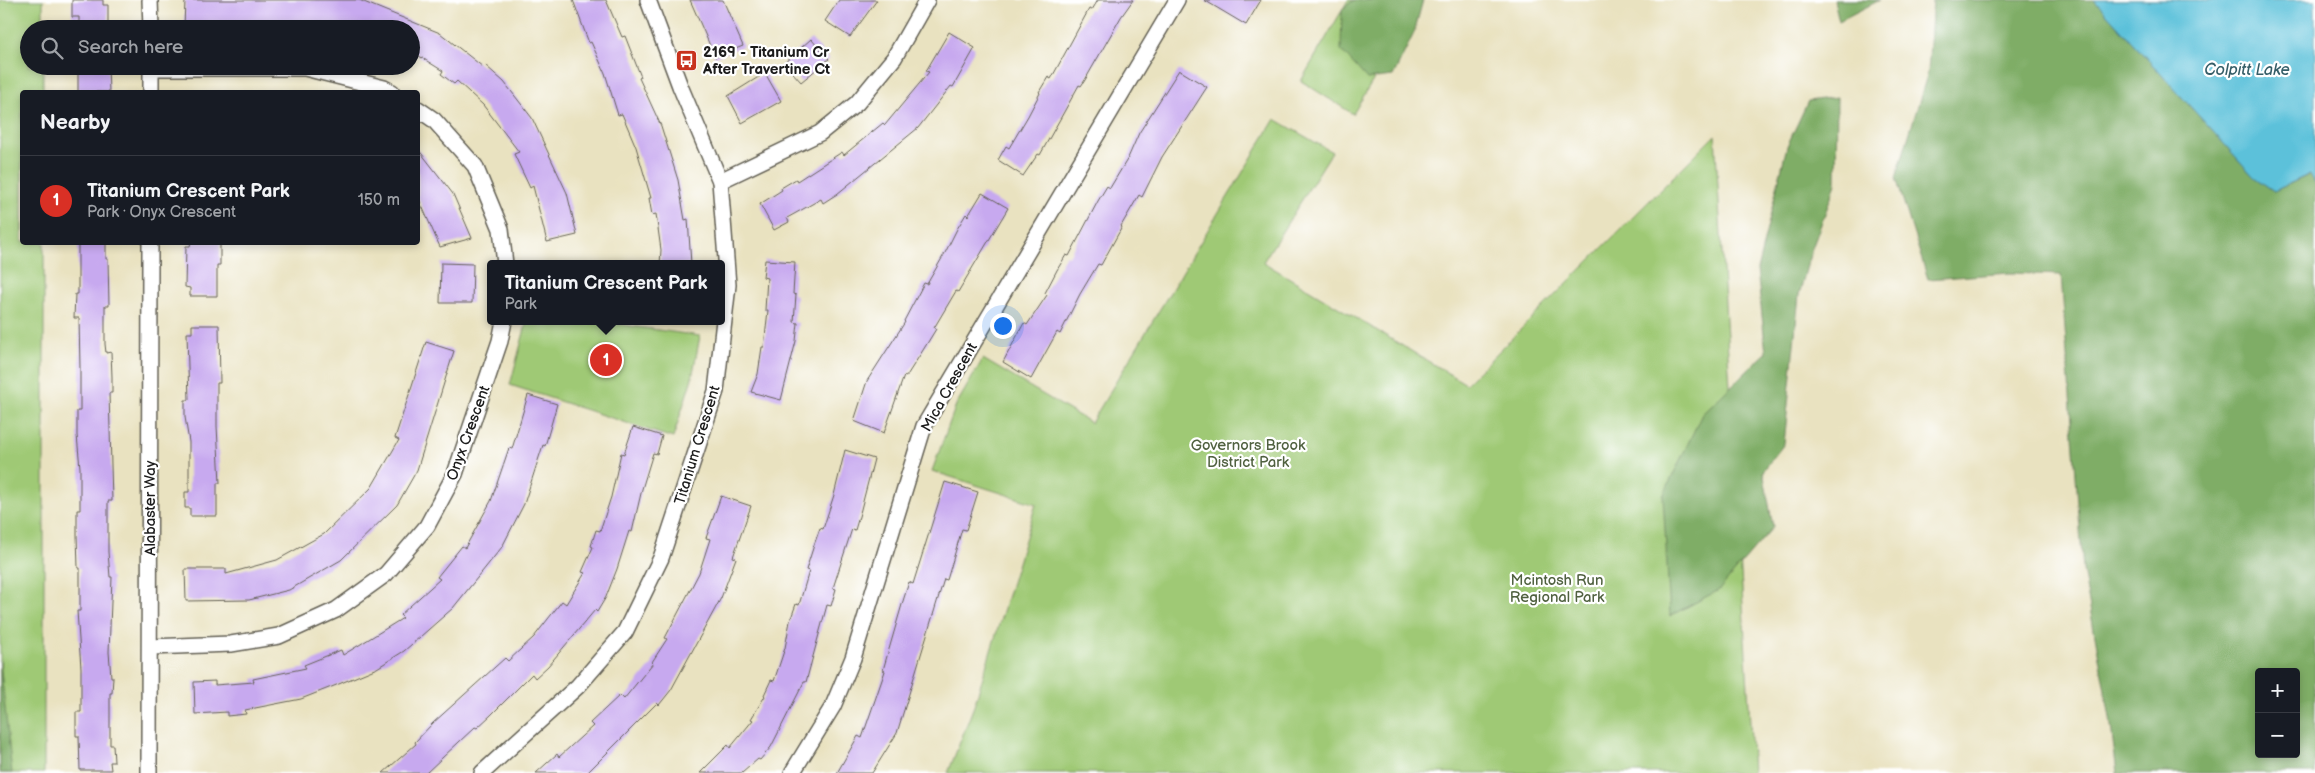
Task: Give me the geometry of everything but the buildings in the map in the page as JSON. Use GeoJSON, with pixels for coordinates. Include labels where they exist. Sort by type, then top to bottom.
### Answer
{"type":"FeatureCollection","features":[{"type":"Feature","properties":{"kind":"street"},"geometry":{"type":"LineString","coordinates":[[150,0],[151,20]]}},
{"type":"Feature","properties":{"kind":"street","name":"Titanium Crescent"},"geometry":{"type":"LineString","coordinates":[[648,0],[680,86],[720,181],[728,284],[725,311]]}},
{"type":"Feature","properties":{"kind":"street"},"geometry":{"type":"LineString","coordinates":[[720,181],[820,133],[857,103],[894,58],[927,0]]}},
{"type":"Feature","properties":{"kind":"street","name":"Mica Crescent"},"geometry":{"type":"LineString","coordinates":[[792,773],[833,706],[853,658],[924,426],[1177,0]]}},
{"type":"Feature","properties":{"kind":"street"},"geometry":{"type":"LineString","coordinates":[[151,75],[151,90]]}},
{"type":"Feature","properties":{"kind":"street"},"geometry":{"type":"LineString","coordinates":[[333,75],[388,90]]}},
{"type":"Feature","properties":{"kind":"street"},"geometry":{"type":"LineString","coordinates":[[420,110],[434,120],[475,166],[501,229],[505,260]]}},
{"type":"Feature","properties":{"kind":"street","name":"Alabaster Way"},"geometry":{"type":"LineString","coordinates":[[149,773],[150,245]]}},
{"type":"Feature","properties":{"kind":"street","name":"Onyx Crescent"},"geometry":{"type":"LineString","coordinates":[[150,647],[231,644],[279,636],[336,610],[386,574],[427,526],[455,474],[500,340],[503,325]]}},
{"type":"Feature","properties":{"kind":"street","name":"Titanium Crescent"},"geometry":{"type":"LineString","coordinates":[[482,773],[578,686],[625,632],[661,558],[716,391],[723,325]]}},
{"type":"Feature","properties":{"kind":"green space"},"geometry":{"type":"Polygon","coordinates":[[[0,0],[43,0],[43,20],[20,20],[20,75],[43,75],[43,90],[20,90],[20,245],[44,245],[44,773],[0,773],[0,0]]]}},
{"type":"Feature","properties":{"kind":"green space"},"geometry":{"type":"Polygon","coordinates":[[[1348,0],[1421,0],[1353,114],[1301,81],[1348,0]]]}},
{"type":"Feature","properties":{"kind":"green space"},"geometry":{"type":"Polygon","coordinates":[[[1354,0],[1423,0],[1414,33],[1393,76],[1367,79],[1341,50],[1342,9],[1354,0]]]}},
{"type":"Feature","properties":{"kind":"green space"},"geometry":{"type":"Polygon","coordinates":[[[1834,0],[1880,0],[1839,21],[1834,0]]]}},
{"type":"Feature","properties":{"kind":"green space"},"geometry":{"type":"Polygon","coordinates":[[[1933,0],[2094,0],[2254,177],[2274,191],[2311,174],[2315,183],[2315,773],[2117,773],[2110,718],[2083,570],[2061,275],[2010,273],[1928,279],[1896,178],[1928,72],[1933,0]]]}},
{"type":"Feature","properties":{"kind":"green space"},"geometry":{"type":"Polygon","coordinates":[[[1837,97],[1836,184],[1811,251],[1799,295],[1784,444],[1763,471],[1773,527],[1719,590],[1670,616],[1663,496],[1702,414],[1766,353],[1757,270],[1787,146],[1808,101],[1837,97]]]}},
{"type":"Feature","properties":{"kind":"green space","name":"Mcintosh Run Regional Park"},"geometry":{"type":"Polygon","coordinates":[[[1275,119],[1332,152],[1263,262],[1466,384],[1715,135],[1753,773],[948,773],[974,706],[1036,504],[932,471],[956,405],[983,359],[1091,423],[1275,119]]]}},
{"type":"Feature","properties":{"kind":"green space"},"geometry":{"type":"Polygon","coordinates":[[[526,325],[624,325],[700,336],[692,378],[673,438],[510,385],[526,325]]]}},
{"type":"Feature","properties":{"kind":"green space"},"geometry":{"type":"Polygon","coordinates":[[[0,661],[12,773],[0,773],[0,661]]]}},
{"type":"Feature","properties":{"kind":"water","name":"Colpitt Lake"},"geometry":{"type":"Polygon","coordinates":[[[2094,0],[2315,0],[2315,183],[2310,174],[2274,191],[2254,177],[2094,0]]]}},
{"type":"Feature","properties":{"kind":"place","name":"2169 - Titanium Cr After Travertine Ct"},"geometry":{"type":"Point","coordinates":[687,61]}},
{"type":"Feature","properties":{"kind":"place","name":"Titanium Crescent Park"},"geometry":{"type":"Point","coordinates":[606,360]}},
{"type":"Feature","properties":{"kind":"park label","name":"Governors Brook District Park"},"geometry":{"type":"Point","coordinates":[1248,454]}}]}
